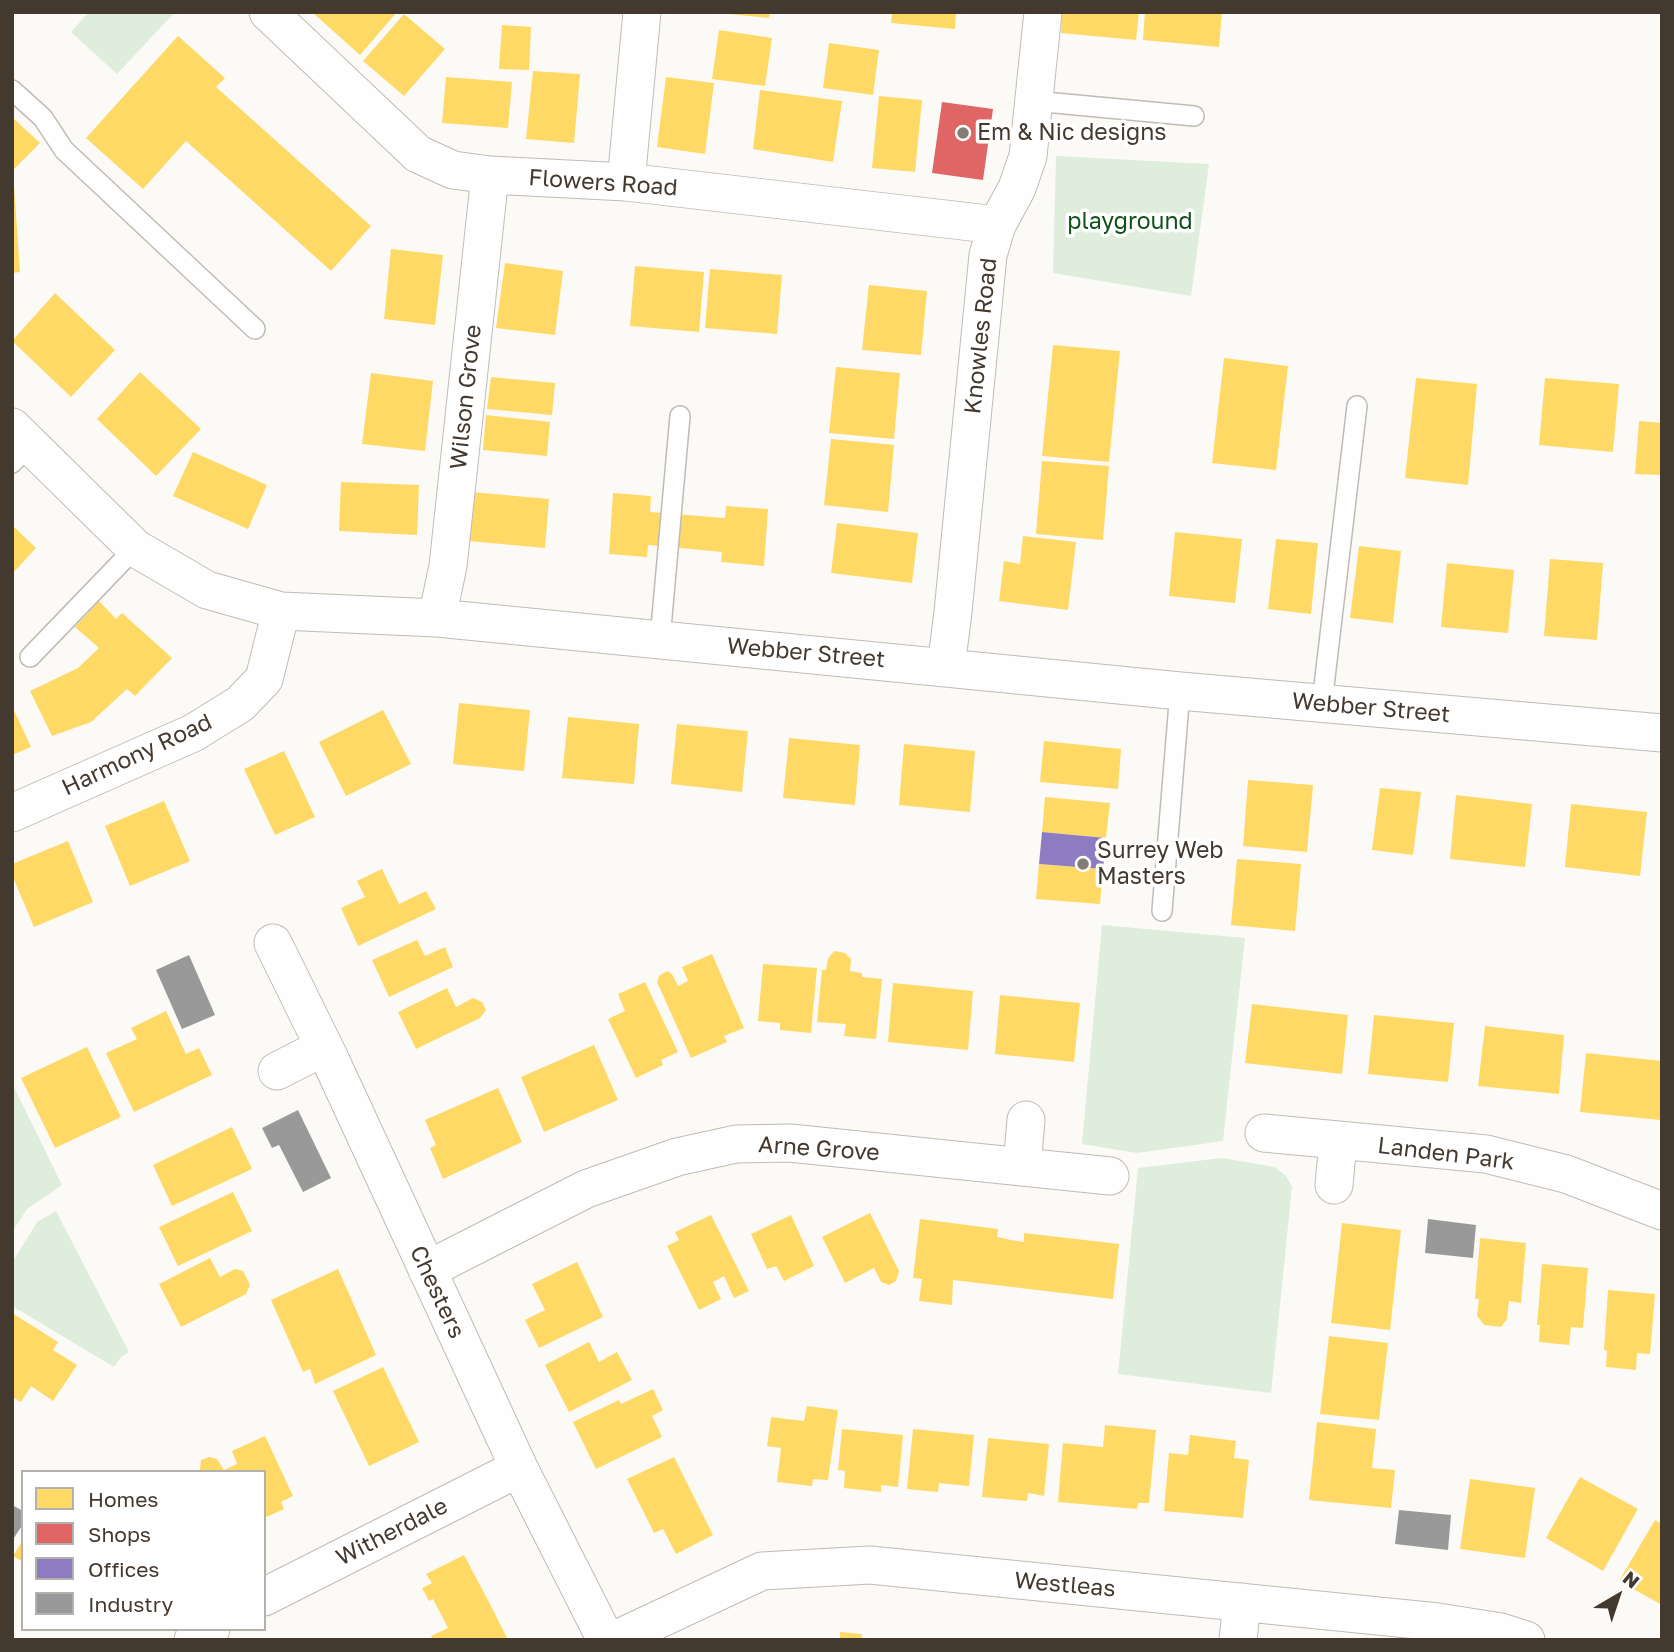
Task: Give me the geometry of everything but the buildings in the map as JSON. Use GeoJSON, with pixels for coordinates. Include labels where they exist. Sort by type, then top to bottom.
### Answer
{"type":"FeatureCollection","features":[{"type":"Feature","properties":{"kind":"street","name":"Flowers Road"},"geometry":{"type":"LineString","coordinates":[[268,12],[418,154],[453,170],[489,175],[626,182],[997,225]]}},
{"type":"Feature","properties":{"kind":"street"},"geometry":{"type":"LineString","coordinates":[[626,182],[642,12]]}},
{"type":"Feature","properties":{"kind":"street","name":"Knowles Road"},"geometry":{"type":"LineString","coordinates":[[946,667],[988,255],[997,225],[1017,188],[1028,156],[1043,12]]}},
{"type":"Feature","properties":{"kind":"street","name":"Wilson Grove"},"geometry":{"type":"LineString","coordinates":[[438,618],[448,566],[489,175]]}},
{"type":"Feature","properties":{"kind":"street","name":"Webber Street"},"geometry":{"type":"LineString","coordinates":[[18,445],[135,548],[207,590],[281,611],[438,618],[1180,691],[1662,733]]}},
{"type":"Feature","properties":{"kind":"street","name":"Harmony Road"},"geometry":{"type":"LineString","coordinates":[[12,813],[193,733],[240,704],[264,679],[281,611]]}},
{"type":"Feature","properties":{"kind":"street","name":"Chesters"},"geometry":{"type":"LineString","coordinates":[[273,943],[324,1046],[519,1468],[606,1640]]}},
{"type":"Feature","properties":{"kind":"street"},"geometry":{"type":"LineString","coordinates":[[277,1070],[324,1046]]}},
{"type":"Feature","properties":{"kind":"street"},"geometry":{"type":"LineString","coordinates":[[1022,1167],[1026,1120]]}},
{"type":"Feature","properties":{"kind":"street","name":"Landen Park"},"geometry":{"type":"LineString","coordinates":[[1264,1133],[1486,1154],[1566,1174],[1662,1211]]}},
{"type":"Feature","properties":{"kind":"street"},"geometry":{"type":"LineString","coordinates":[[1334,1185],[1338,1141]]}},
{"type":"Feature","properties":{"kind":"street","name":"Arne Grove"},"geometry":{"type":"LineString","coordinates":[[427,1270],[586,1189],[677,1157],[736,1144],[790,1143],[1110,1176]]}},
{"type":"Feature","properties":{"kind":"street","name":"Witherdale"},"geometry":{"type":"LineString","coordinates":[[266,1596],[519,1468]]}},
{"type":"Feature","properties":{"kind":"street","name":"Westleas"},"geometry":{"type":"LineString","coordinates":[[615,1640],[762,1572],[870,1565],[1438,1622],[1500,1632],[1527,1640]]}},
{"type":"Feature","properties":{"kind":"street"},"geometry":{"type":"LineString","coordinates":[[1238,1640],[1242,1602]]}},
{"type":"Feature","properties":{"kind":"lane"},"geometry":{"type":"LineString","coordinates":[[12,90],[43,118],[64,150],[255,329]]}},
{"type":"Feature","properties":{"kind":"lane"},"geometry":{"type":"LineString","coordinates":[[1034,100],[1194,116]]}},
{"type":"Feature","properties":{"kind":"lane"},"geometry":{"type":"LineString","coordinates":[[1322,703],[1357,406]]}},
{"type":"Feature","properties":{"kind":"lane"},"geometry":{"type":"LineString","coordinates":[[660,639],[680,416]]}},
{"type":"Feature","properties":{"kind":"lane"},"geometry":{"type":"LineString","coordinates":[[30,657],[135,548]]}},
{"type":"Feature","properties":{"kind":"lane"},"geometry":{"type":"LineString","coordinates":[[1162,911],[1180,691]]}},
{"type":"Feature","properties":{"kind":"green space"},"geometry":{"type":"Polygon","coordinates":[[[89,12],[175,12],[117,74],[71,32],[89,12]]]}},
{"type":"Feature","properties":{"kind":"green space","name":"playground"},"geometry":{"type":"Polygon","coordinates":[[[1056,156],[1209,164],[1191,296],[1053,273],[1056,156]]]}},
{"type":"Feature","properties":{"kind":"green space"},"geometry":{"type":"Polygon","coordinates":[[[1102,925],[1245,938],[1223,1141],[1137,1153],[1082,1144],[1102,925]]]}},
{"type":"Feature","properties":{"kind":"green space"},"geometry":{"type":"Polygon","coordinates":[[[12,1083],[62,1185],[27,1209],[12,1232],[12,1083]]]}},
{"type":"Feature","properties":{"kind":"green space"},"geometry":{"type":"Polygon","coordinates":[[[1222,1158],[1275,1167],[1286,1176],[1292,1187],[1271,1393],[1118,1374],[1138,1168],[1222,1158]]]}},
{"type":"Feature","properties":{"kind":"green space"},"geometry":{"type":"Polygon","coordinates":[[[56,1211],[129,1352],[121,1357],[114,1367],[12,1306],[12,1263],[37,1222],[56,1211]]]}},
{"type":"Feature","properties":{"kind":"place","name":"Em & Nic designs"},"geometry":{"type":"Point","coordinates":[963,133]}},
{"type":"Feature","properties":{"kind":"place","name":"Surrey Web Masters"},"geometry":{"type":"Point","coordinates":[1083,864]}}]}
